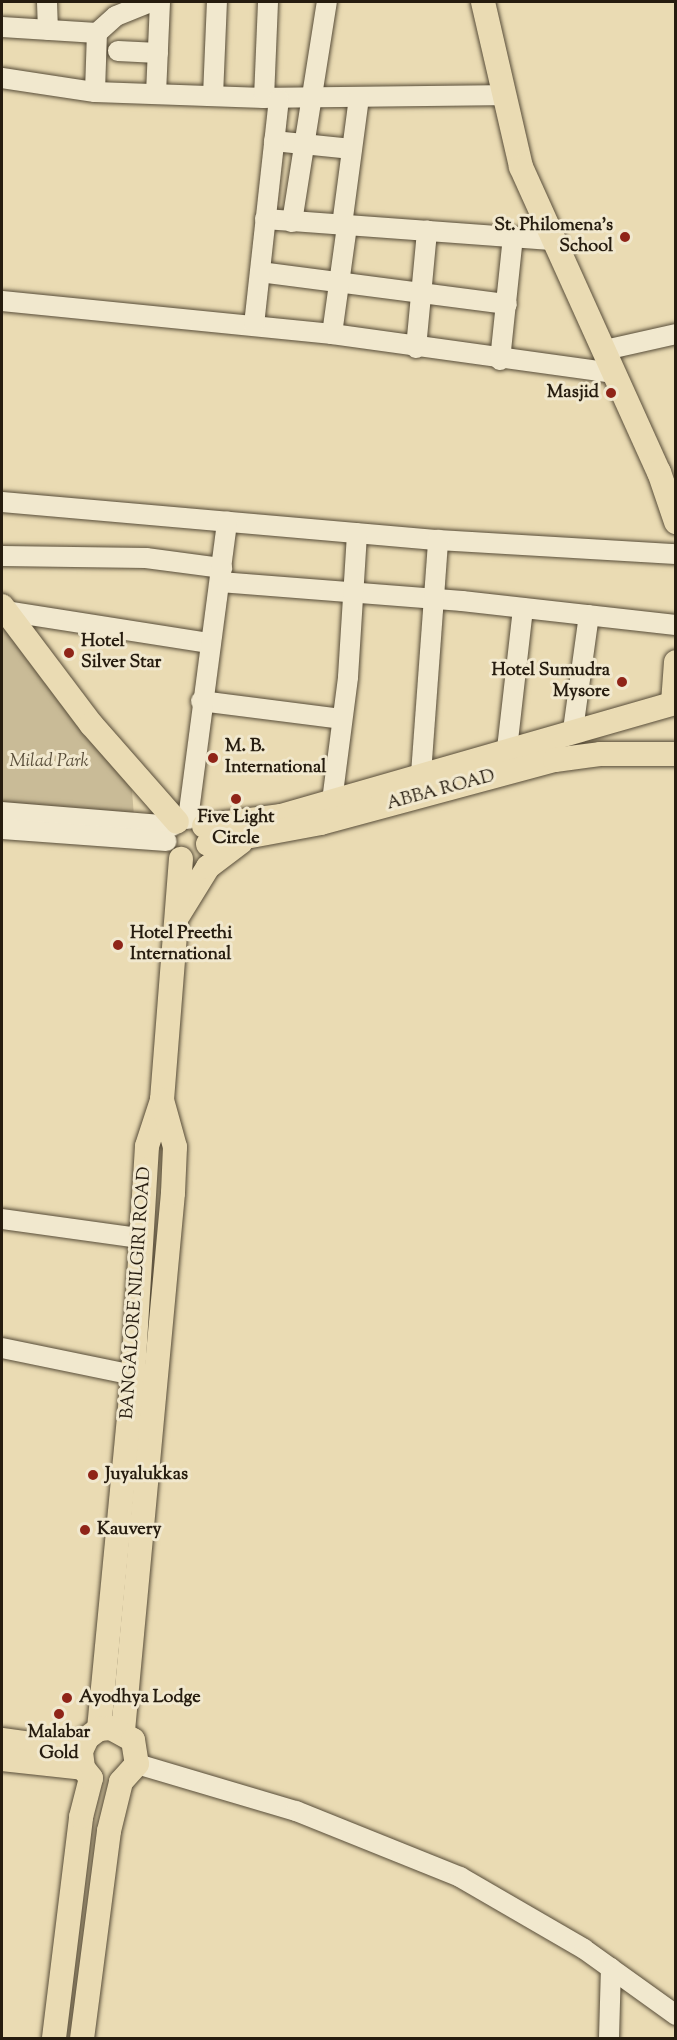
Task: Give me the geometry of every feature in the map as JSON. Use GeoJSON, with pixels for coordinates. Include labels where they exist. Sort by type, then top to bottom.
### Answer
{"type":"FeatureCollection","features":[{"type":"Feature","properties":{"kind":"main road"},"geometry":{"type":"LineString","coordinates":[[483,2],[521,167],[551,240],[612,349],[675,472]]}},
{"type":"Feature","properties":{"kind":"main road"},"geometry":{"type":"LineString","coordinates":[[496,2],[538,168],[563,234],[612,349],[614,373],[659,472],[675,522]]}},
{"type":"Feature","properties":{"kind":"main road"},"geometry":{"type":"LineString","coordinates":[[3,608],[91,724],[185,834],[272,818],[617,717],[674,703],[675,662]]}},
{"type":"Feature","properties":{"kind":"main road"},"geometry":{"type":"LineString","coordinates":[[576,756],[617,717]]}},
{"type":"Feature","properties":{"kind":"main road","name":"ABBA ROAD"},"geometry":{"type":"LineString","coordinates":[[185,834],[263,834],[321,823],[576,756],[675,754]]}},
{"type":"Feature","properties":{"kind":"main road","name":"BANGALORE NILGIRI ROAD"},"geometry":{"type":"LineString","coordinates":[[99,1729],[133,1376],[139,1238],[147,1146],[162,1100],[174,925],[185,834]]}},
{"type":"Feature","properties":{"kind":"main road"},"geometry":{"type":"LineString","coordinates":[[174,925],[201,876],[218,856],[238,843],[263,834]]}},
{"type":"Feature","properties":{"kind":"main road"},"geometry":{"type":"LineString","coordinates":[[123,1731],[176,1147],[162,1100]]}},
{"type":"Feature","properties":{"kind":"main road"},"geometry":{"type":"LineString","coordinates":[[54,2038],[81,1817],[87,1738],[99,1729],[123,1731],[133,1740],[129,1773],[109,1832],[82,2038]]}},
{"type":"Feature","properties":{"kind":"main road"},"geometry":{"type":"LineString","coordinates":[[2,1740],[85,1766]]}},
{"type":"Feature","properties":{"kind":"main road"},"geometry":{"type":"LineString","coordinates":[[2,1759],[85,1766]]}},
{"type":"Feature","properties":{"kind":"street"},"geometry":{"type":"LineString","coordinates":[[47,2],[48,30]]}},
{"type":"Feature","properties":{"kind":"street"},"geometry":{"type":"LineString","coordinates":[[95,92],[97,33],[114,9],[151,2]]}},
{"type":"Feature","properties":{"kind":"street"},"geometry":{"type":"LineString","coordinates":[[156,94],[160,2]]}},
{"type":"Feature","properties":{"kind":"street"},"geometry":{"type":"LineString","coordinates":[[213,96],[217,2]]}},
{"type":"Feature","properties":{"kind":"street"},"geometry":{"type":"LineString","coordinates":[[254,325],[274,141],[268,2]]}},
{"type":"Feature","properties":{"kind":"street"},"geometry":{"type":"LineString","coordinates":[[292,222],[327,2]]}},
{"type":"Feature","properties":{"kind":"street"},"geometry":{"type":"LineString","coordinates":[[2,27],[97,33]]}},
{"type":"Feature","properties":{"kind":"street"},"geometry":{"type":"LineString","coordinates":[[118,51],[158,53]]}},
{"type":"Feature","properties":{"kind":"street"},"geometry":{"type":"LineString","coordinates":[[2,78],[95,92],[271,99],[504,95]]}},
{"type":"Feature","properties":{"kind":"street"},"geometry":{"type":"LineString","coordinates":[[333,334],[359,98]]}},
{"type":"Feature","properties":{"kind":"street"},"geometry":{"type":"LineString","coordinates":[[274,141],[352,149]]}},
{"type":"Feature","properties":{"kind":"street"},"geometry":{"type":"LineString","coordinates":[[265,219],[551,240]]}},
{"type":"Feature","properties":{"kind":"street"},"geometry":{"type":"LineString","coordinates":[[416,348],[427,231]]}},
{"type":"Feature","properties":{"kind":"street"},"geometry":{"type":"LineString","coordinates":[[500,360],[513,237]]}},
{"type":"Feature","properties":{"kind":"street"},"geometry":{"type":"LineString","coordinates":[[260,272],[507,304]]}},
{"type":"Feature","properties":{"kind":"street"},"geometry":{"type":"LineString","coordinates":[[2,302],[333,334],[500,360],[614,373]]}},
{"type":"Feature","properties":{"kind":"street"},"geometry":{"type":"LineString","coordinates":[[612,349],[675,334]]}},
{"type":"Feature","properties":{"kind":"street"},"geometry":{"type":"LineString","coordinates":[[2,502],[438,540],[675,554]]}},
{"type":"Feature","properties":{"kind":"street"},"geometry":{"type":"LineString","coordinates":[[185,834],[201,701],[221,575],[226,522]]}},
{"type":"Feature","properties":{"kind":"street"},"geometry":{"type":"LineString","coordinates":[[332,801],[348,677],[357,533]]}},
{"type":"Feature","properties":{"kind":"street"},"geometry":{"type":"LineString","coordinates":[[421,774],[438,540]]}},
{"type":"Feature","properties":{"kind":"street"},"geometry":{"type":"LineString","coordinates":[[2,556],[146,558],[221,575],[354,592],[434,598],[675,625]]}},
{"type":"Feature","properties":{"kind":"street"},"geometry":{"type":"LineString","coordinates":[[3,608],[210,643]]}},
{"type":"Feature","properties":{"kind":"street"},"geometry":{"type":"LineString","coordinates":[[507,749],[523,608]]}},
{"type":"Feature","properties":{"kind":"street"},"geometry":{"type":"LineString","coordinates":[[573,730],[589,615]]}},
{"type":"Feature","properties":{"kind":"street"},"geometry":{"type":"LineString","coordinates":[[201,701],[341,719]]}},
{"type":"Feature","properties":{"kind":"street"},"geometry":{"type":"LineString","coordinates":[[2,812],[185,834]]}},
{"type":"Feature","properties":{"kind":"street"},"geometry":{"type":"LineString","coordinates":[[2,829],[185,834]]}},
{"type":"Feature","properties":{"kind":"street"},"geometry":{"type":"LineString","coordinates":[[2,1219],[139,1238]]}},
{"type":"Feature","properties":{"kind":"street"},"geometry":{"type":"LineString","coordinates":[[2,1348],[133,1376]]}},
{"type":"Feature","properties":{"kind":"street"},"geometry":{"type":"LineString","coordinates":[[129,1773],[296,1811],[460,1877],[611,1968],[675,2015]]}},
{"type":"Feature","properties":{"kind":"street"},"geometry":{"type":"LineString","coordinates":[[609,2038],[611,1968]]}},
{"type":"Feature","properties":{"kind":"green space","name":"Milad Park"},"geometry":{"type":"Polygon","coordinates":[[[2,623],[132,790],[134,817],[2,806],[2,623]]]}},
{"type":"Feature","properties":{"kind":"place","name":"St. Philomena's School"},"geometry":{"type":"Point","coordinates":[625,237]}},
{"type":"Feature","properties":{"kind":"place","name":"Masjid"},"geometry":{"type":"Point","coordinates":[611,393]}},
{"type":"Feature","properties":{"kind":"place","name":"Hotel Silver Star"},"geometry":{"type":"Point","coordinates":[69,653]}},
{"type":"Feature","properties":{"kind":"place","name":"Hotel Sumudra Mysore"},"geometry":{"type":"Point","coordinates":[622,682]}},
{"type":"Feature","properties":{"kind":"place","name":"M. B. International"},"geometry":{"type":"Point","coordinates":[213,758]}},
{"type":"Feature","properties":{"kind":"place","name":"Five Light Circle"},"geometry":{"type":"Point","coordinates":[236,799]}},
{"type":"Feature","properties":{"kind":"place","name":"Hotel Preethi International"},"geometry":{"type":"Point","coordinates":[118,945]}},
{"type":"Feature","properties":{"kind":"place","name":"Juyalukkas"},"geometry":{"type":"Point","coordinates":[93,1475]}},
{"type":"Feature","properties":{"kind":"place","name":"Kauvery"},"geometry":{"type":"Point","coordinates":[85,1530]}},
{"type":"Feature","properties":{"kind":"place","name":"Ayodhya Lodge"},"geometry":{"type":"Point","coordinates":[67,1698]}},
{"type":"Feature","properties":{"kind":"place","name":"Malabar Gold"},"geometry":{"type":"Point","coordinates":[59,1714]}}]}
